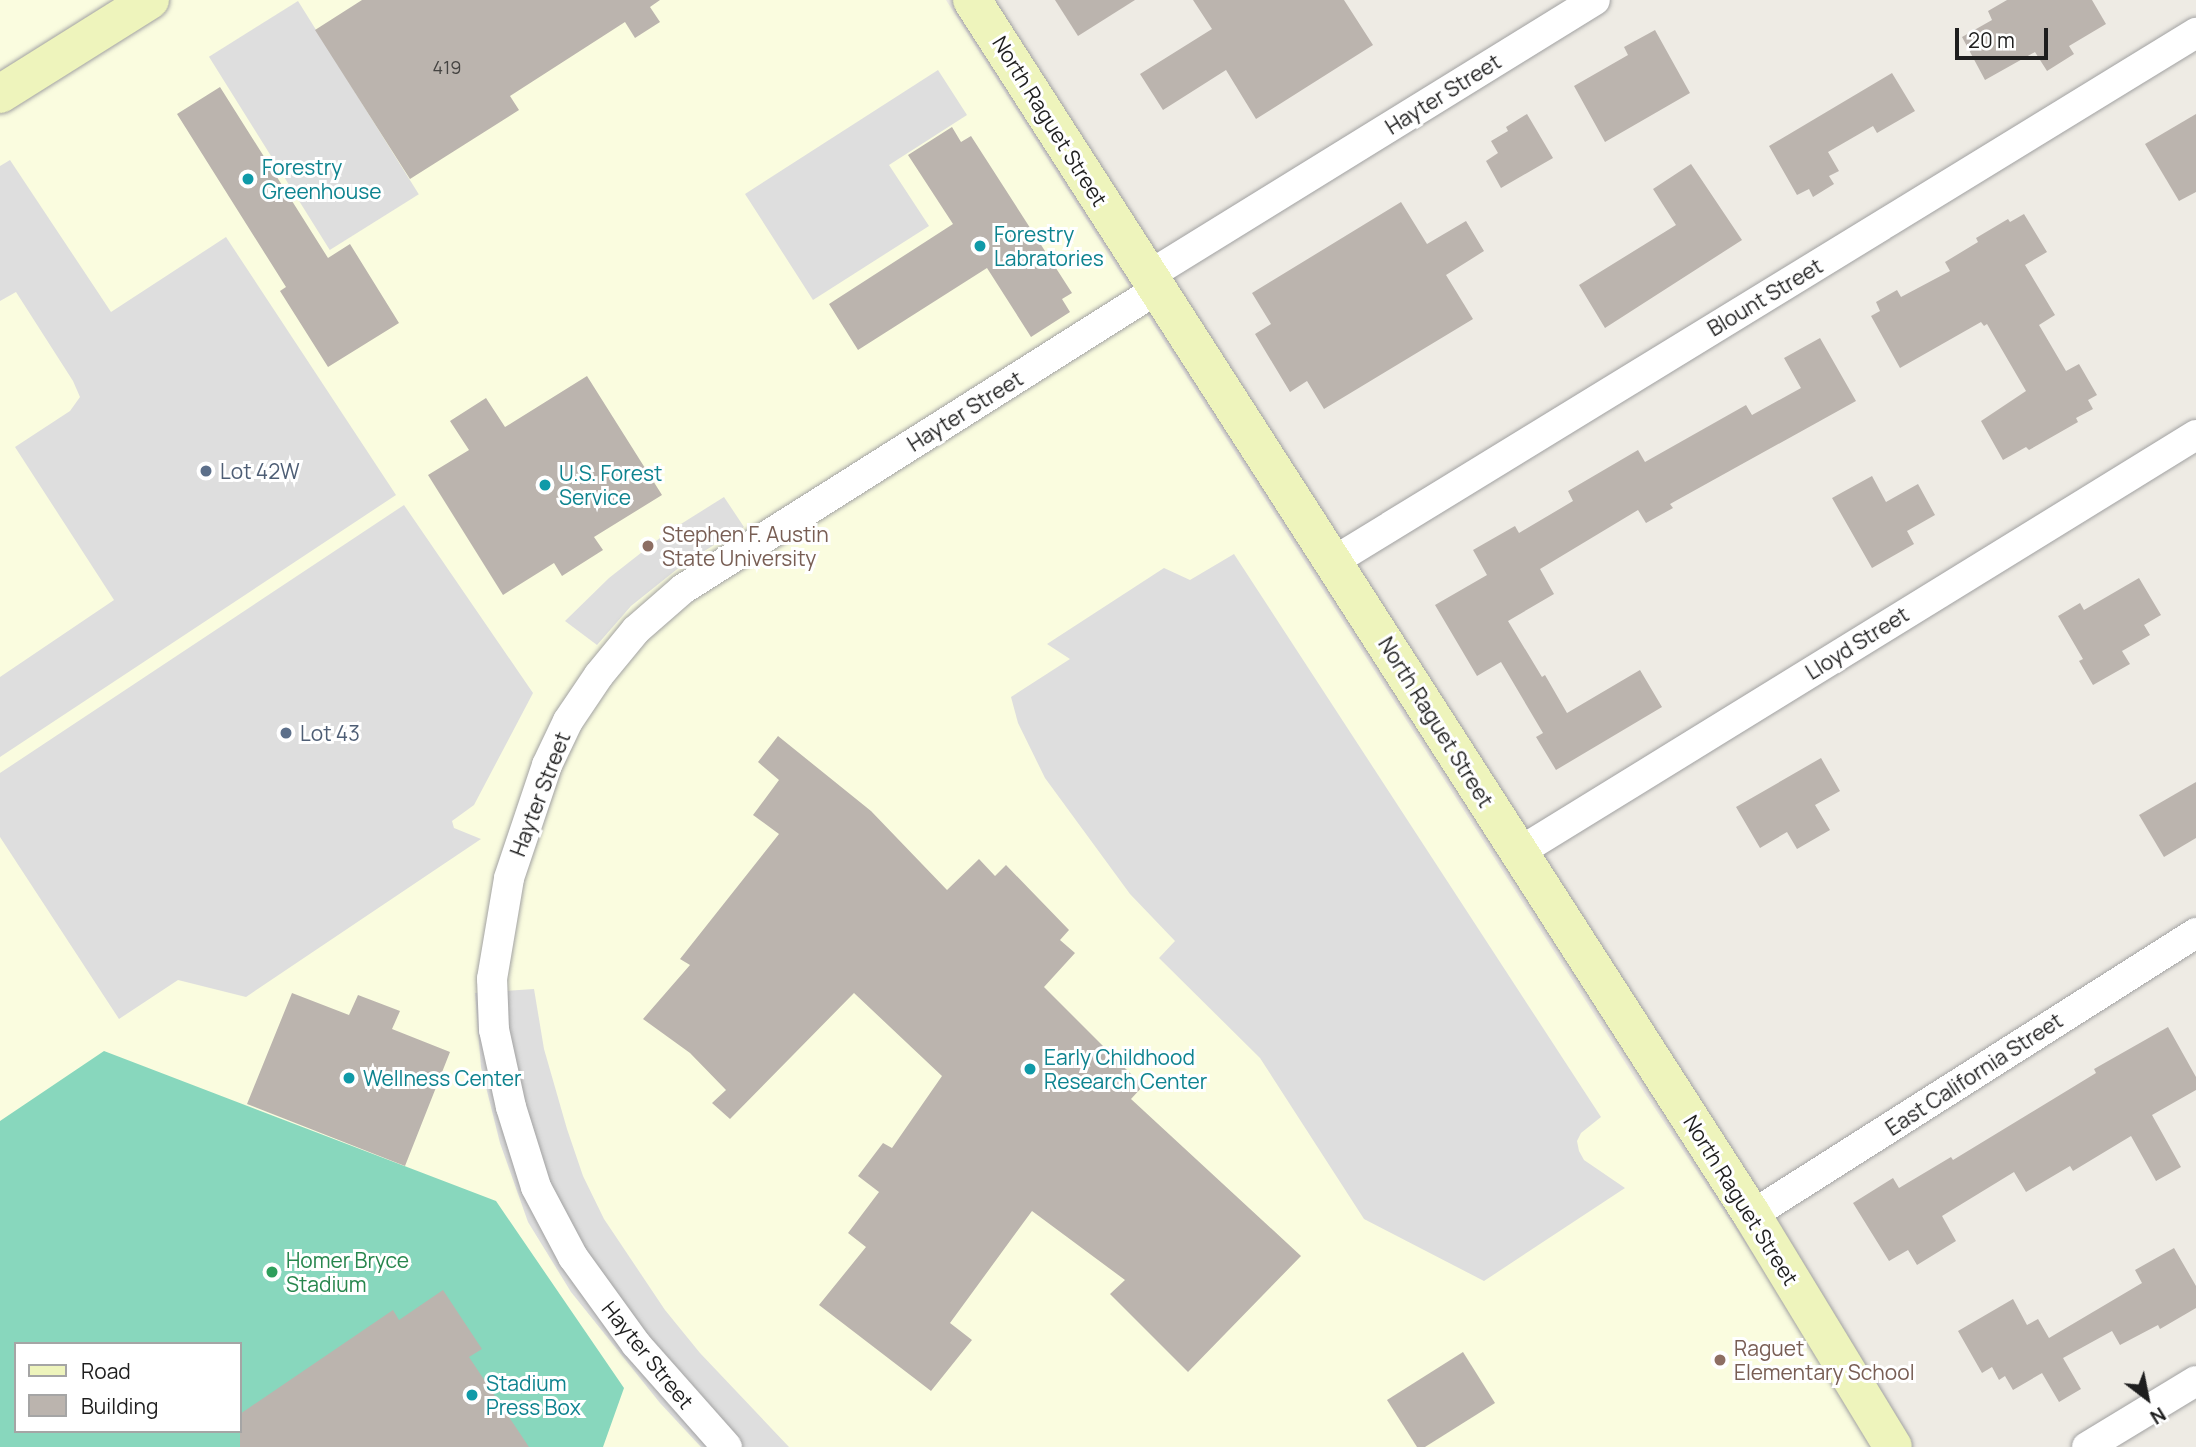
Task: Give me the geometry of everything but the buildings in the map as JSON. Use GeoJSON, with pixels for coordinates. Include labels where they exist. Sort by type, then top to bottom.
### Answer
{"type":"FeatureCollection","features":[{"type":"Feature","properties":{"kind":"street"},"geometry":{"type":"LineString","coordinates":[[0,93],[150,0]]}},
{"type":"Feature","properties":{"kind":"street","name":"North Raguet Street"},"geometry":{"type":"LineString","coordinates":[[972,0],[1752,1216],[1893,1447]]}},
{"type":"Feature","properties":{"kind":"street","name":"Hayter Street"},"geometry":{"type":"LineString","coordinates":[[727,1447],[644,1354],[573,1257],[536,1187],[511,1107],[495,1030],[492,979],[509,878],[547,765],[568,721],[599,674],[636,630],[683,589],[1152,283],[1595,0]]}},
{"type":"Feature","properties":{"kind":"street","name":"Blount Street"},"geometry":{"type":"LineString","coordinates":[[1334,561],[2196,33]]}},
{"type":"Feature","properties":{"kind":"street","name":"Lloyd Street"},"geometry":{"type":"LineString","coordinates":[[1519,852],[2196,435]]}},
{"type":"Feature","properties":{"kind":"street","name":"East California Street"},"geometry":{"type":"LineString","coordinates":[[1752,1216],[2196,933]]}},
{"type":"Feature","properties":{"kind":"street"},"geometry":{"type":"LineString","coordinates":[[2087,1447],[2196,1381]]}},
{"type":"Feature","properties":{"kind":"shaded area","name":"Stephen F. Austin State University"},"geometry":{"type":"Polygon","coordinates":[[[0,0],[946,0],[1644,1092],[1765,1273],[1871,1447],[0,1447],[0,0]]]}},
{"type":"Feature","properties":{"kind":"shaded area"},"geometry":{"type":"Polygon","coordinates":[[[298,1],[419,194],[330,250],[209,57],[298,1]]]}},
{"type":"Feature","properties":{"kind":"shaded area"},"geometry":{"type":"Polygon","coordinates":[[[938,70],[967,115],[889,165],[929,226],[813,300],[745,194],[938,70]]]}},
{"type":"Feature","properties":{"kind":"shaded area","name":"Lot 42W"},"geometry":{"type":"Polygon","coordinates":[[[10,160],[111,312],[226,237],[396,495],[0,757],[0,677],[114,600],[15,447],[70,411],[80,397],[73,381],[16,292],[0,301],[0,166],[10,160]]]}},
{"type":"Feature","properties":{"kind":"shaded area"},"geometry":{"type":"Polygon","coordinates":[[[724,497],[744,527],[686,562],[631,606],[597,645],[565,621],[609,578],[665,534],[724,497]]]}},
{"type":"Feature","properties":{"kind":"shaded area","name":"Lot 43"},"geometry":{"type":"Polygon","coordinates":[[[404,505],[533,693],[474,805],[452,821],[454,828],[481,839],[246,997],[178,980],[119,1019],[0,837],[0,773],[404,505]]]}},
{"type":"Feature","properties":{"kind":"shaded area"},"geometry":{"type":"Polygon","coordinates":[[[1234,554],[1601,1117],[1581,1133],[1577,1141],[1579,1151],[1584,1160],[1625,1188],[1484,1281],[1364,1219],[1260,1058],[1159,958],[1175,941],[1130,894],[1045,778],[1018,723],[1011,697],[1070,659],[1047,644],[1164,568],[1190,580],[1234,554]]]}},
{"type":"Feature","properties":{"kind":"shaded area"},"geometry":{"type":"Polygon","coordinates":[[[534,989],[544,1049],[567,1129],[583,1176],[604,1219],[665,1310],[700,1353],[789,1447],[701,1447],[660,1403],[571,1292],[528,1222],[500,1143],[481,1067],[475,993],[534,989]]]}},
{"type":"Feature","properties":{"kind":"green space","name":"Homer Bryce Stadium"},"geometry":{"type":"Polygon","coordinates":[[[104,1051],[496,1201],[624,1388],[603,1447],[0,1447],[0,1121],[104,1051]]]}},
{"type":"Feature","properties":{"kind":"place","name":"Forestry Greenhouse"},"geometry":{"type":"Point","coordinates":[248,179]}},
{"type":"Feature","properties":{"kind":"place","name":"Forestry Labratories"},"geometry":{"type":"Point","coordinates":[980,246]}},
{"type":"Feature","properties":{"kind":"place","name":"Lot 42W"},"geometry":{"type":"Point","coordinates":[206,471]}},
{"type":"Feature","properties":{"kind":"place","name":"U.S. Forest Service"},"geometry":{"type":"Point","coordinates":[545,485]}},
{"type":"Feature","properties":{"kind":"place","name":"Stephen F. Austin State University"},"geometry":{"type":"Point","coordinates":[648,546]}},
{"type":"Feature","properties":{"kind":"place","name":"Lot 43"},"geometry":{"type":"Point","coordinates":[286,733]}},
{"type":"Feature","properties":{"kind":"place","name":"Early Childhood Research Center"},"geometry":{"type":"Point","coordinates":[1030,1069]}},
{"type":"Feature","properties":{"kind":"place","name":"Wellness Center"},"geometry":{"type":"Point","coordinates":[349,1078]}},
{"type":"Feature","properties":{"kind":"place","name":"Homer Bryce Stadium"},"geometry":{"type":"Point","coordinates":[272,1272]}},
{"type":"Feature","properties":{"kind":"place","name":"Raguet Elementary School"},"geometry":{"type":"Point","coordinates":[1720,1360]}},
{"type":"Feature","properties":{"kind":"place","name":"Stadium Press Box"},"geometry":{"type":"Point","coordinates":[472,1395]}}]}
